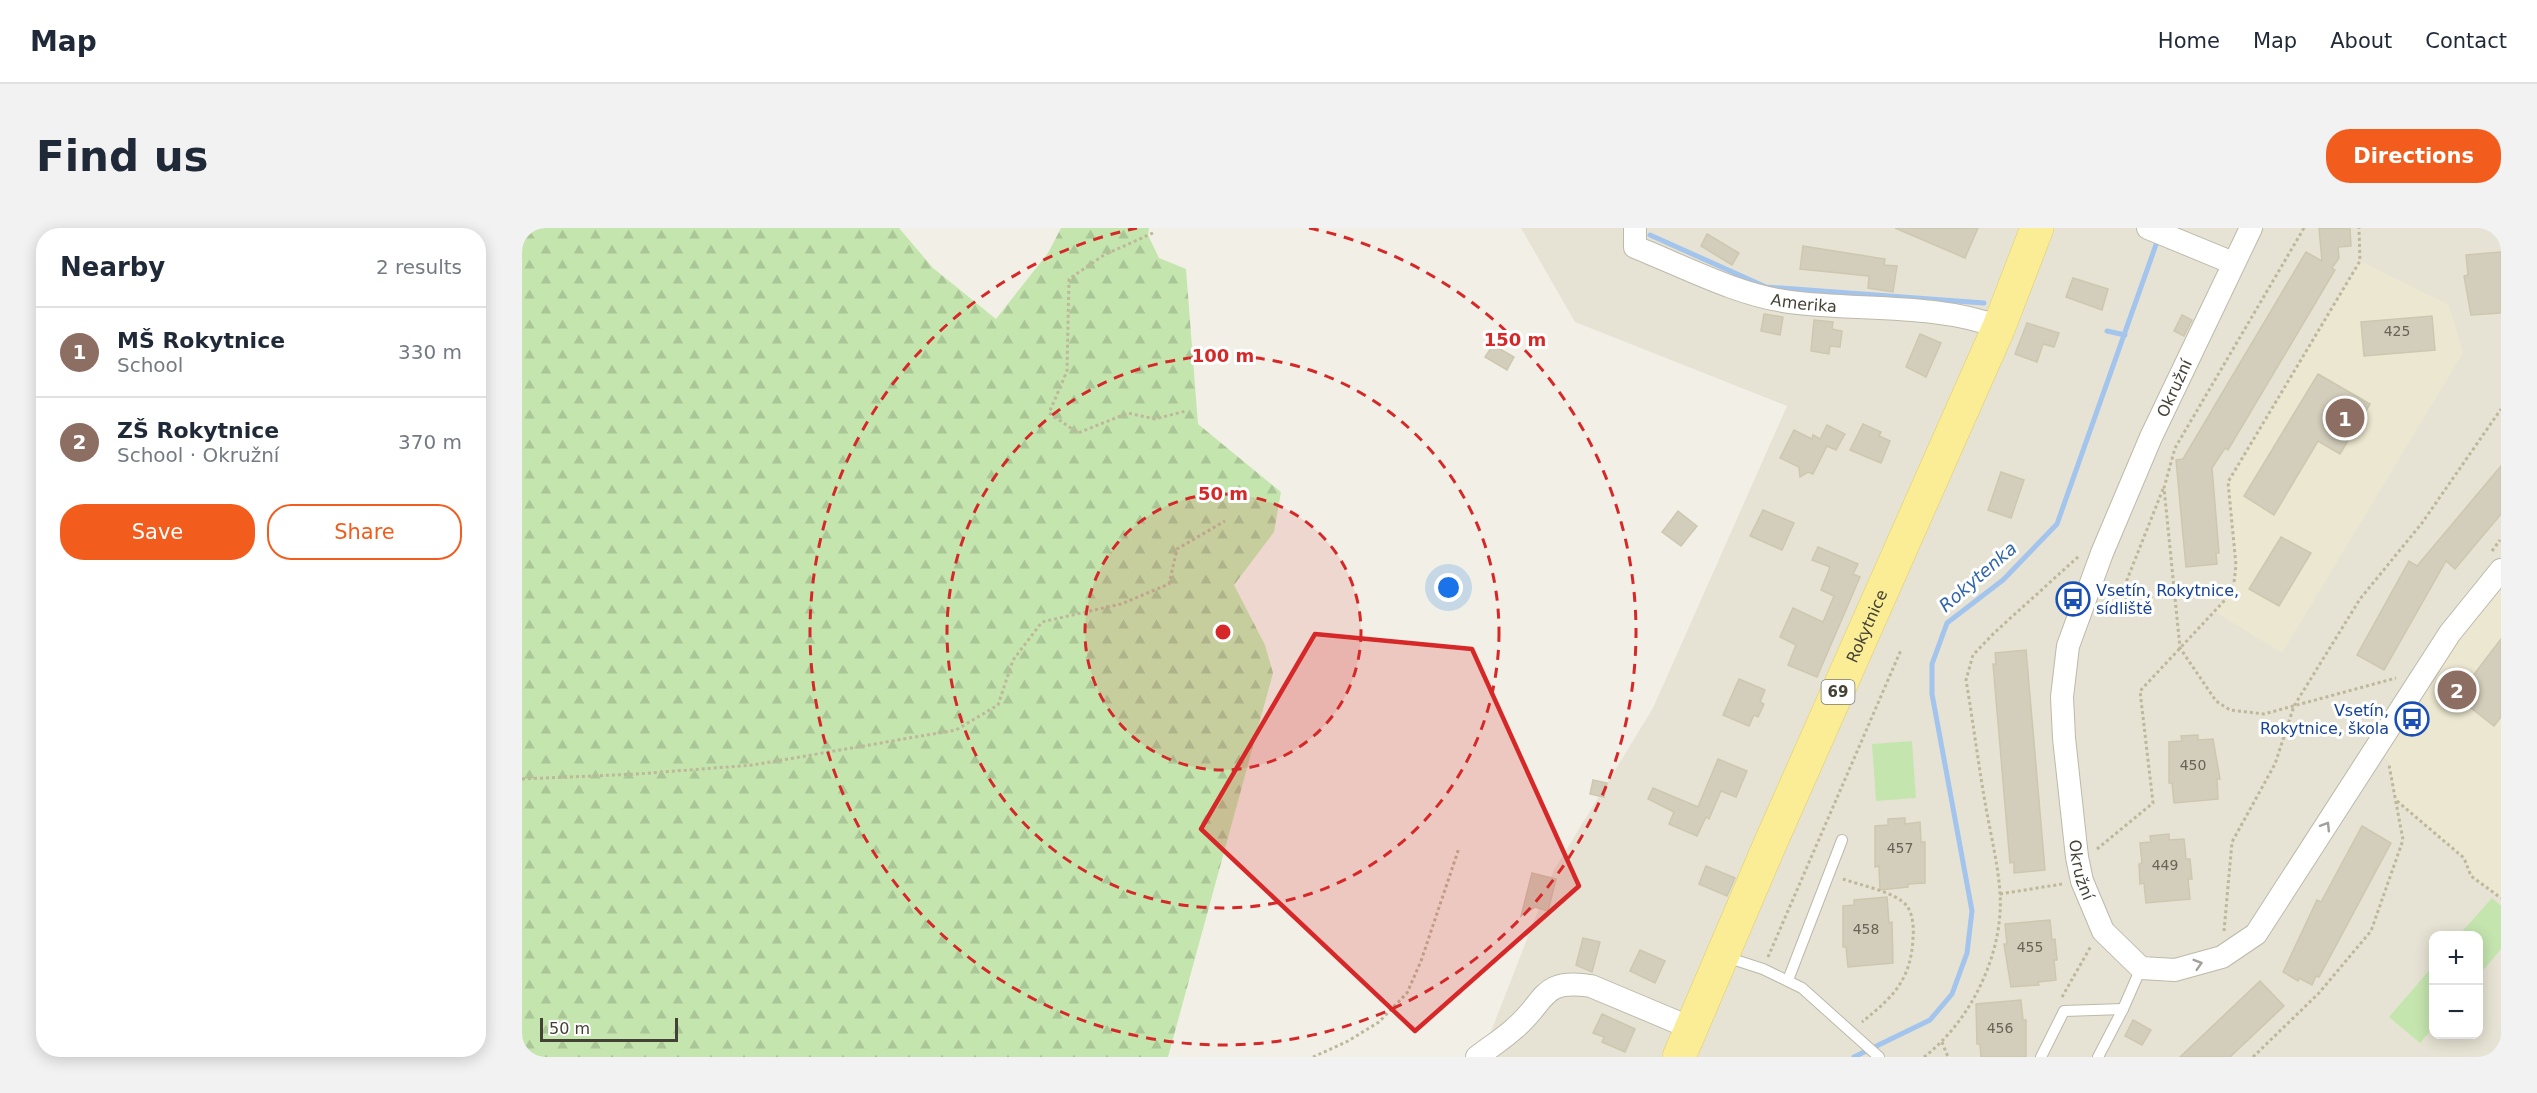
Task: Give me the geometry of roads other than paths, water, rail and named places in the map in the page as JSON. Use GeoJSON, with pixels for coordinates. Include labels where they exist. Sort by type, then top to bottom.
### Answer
{"type":"FeatureCollection","features":[{"type":"Feature","properties":{"kind":"main road","name":"Rokytnice"},"geometry":{"type":"LineString","coordinates":[[1685,1043],[1770,844],[1999,327],[2037,228]]}},
{"type":"Feature","properties":{"kind":"street","name":"Amerika"},"geometry":{"type":"LineString","coordinates":[[1635,228],[1635,247],[1761,296],[1790,302],[1967,317],[1999,327]]}},
{"type":"Feature","properties":{"kind":"street"},"geometry":{"type":"LineString","coordinates":[[2148,228],[2233,263]]}},
{"type":"Feature","properties":{"kind":"street","name":"Okružní"},"geometry":{"type":"LineString","coordinates":[[2141,968],[2103,931],[2082,881],[2077,857],[2064,738],[2062,697],[2068,646],[2102,553],[2151,437],[2251,228]]}},
{"type":"Feature","properties":{"kind":"street"},"geometry":{"type":"LineString","coordinates":[[2141,968],[2175,970],[2222,957],[2256,934],[2375,748],[2406,685],[2450,633],[2494,563]]}},
{"type":"Feature","properties":{"kind":"street"},"geometry":{"type":"LineString","coordinates":[[1477,1057],[1516,1027],[1548,990],[1560,985],[1591,986],[1685,1043]]}},
{"type":"Feature","properties":{"kind":"lane"},"geometry":{"type":"LineString","coordinates":[[1788,980],[1842,840]]}},
{"type":"Feature","properties":{"kind":"lane"},"geometry":{"type":"LineString","coordinates":[[1723,956],[1763,969],[1802,988],[1879,1057]]}},
{"type":"Feature","properties":{"kind":"lane"},"geometry":{"type":"LineString","coordinates":[[2098,1057],[2141,968]]}},
{"type":"Feature","properties":{"kind":"lane"},"geometry":{"type":"LineString","coordinates":[[2041,1057],[2064,1011],[2123,1009]]}},
{"type":"Feature","properties":{"kind":"waterway"},"geometry":{"type":"LineString","coordinates":[[1650,235],[1766,287],[1984,303]]}},
{"type":"Feature","properties":{"kind":"waterway","name":"Rokytenka"},"geometry":{"type":"LineString","coordinates":[[1854,1057],[1930,1020],[1952,994],[1967,953],[1972,911],[1932,694],[1932,664],[1947,623],[2003,580],[2057,524],[2158,239]]}},
{"type":"Feature","properties":{"kind":"waterway"},"geometry":{"type":"LineString","coordinates":[[2107,331],[2125,335]]}},
{"type":"Feature","properties":{"kind":"place","name":"MŠ Rokytnice"},"geometry":{"type":"Point","coordinates":[2345,418]}},
{"type":"Feature","properties":{"kind":"place","name":"Vsetín, Rokytnice, sídliště"},"geometry":{"type":"Point","coordinates":[2073,599]}},
{"type":"Feature","properties":{"kind":"place","name":"ZŠ Rokytnice"},"geometry":{"type":"Point","coordinates":[2457,690]}},
{"type":"Feature","properties":{"kind":"place","name":"Vsetín, Rokytnice, škola"},"geometry":{"type":"Point","coordinates":[2412,719]}}]}
